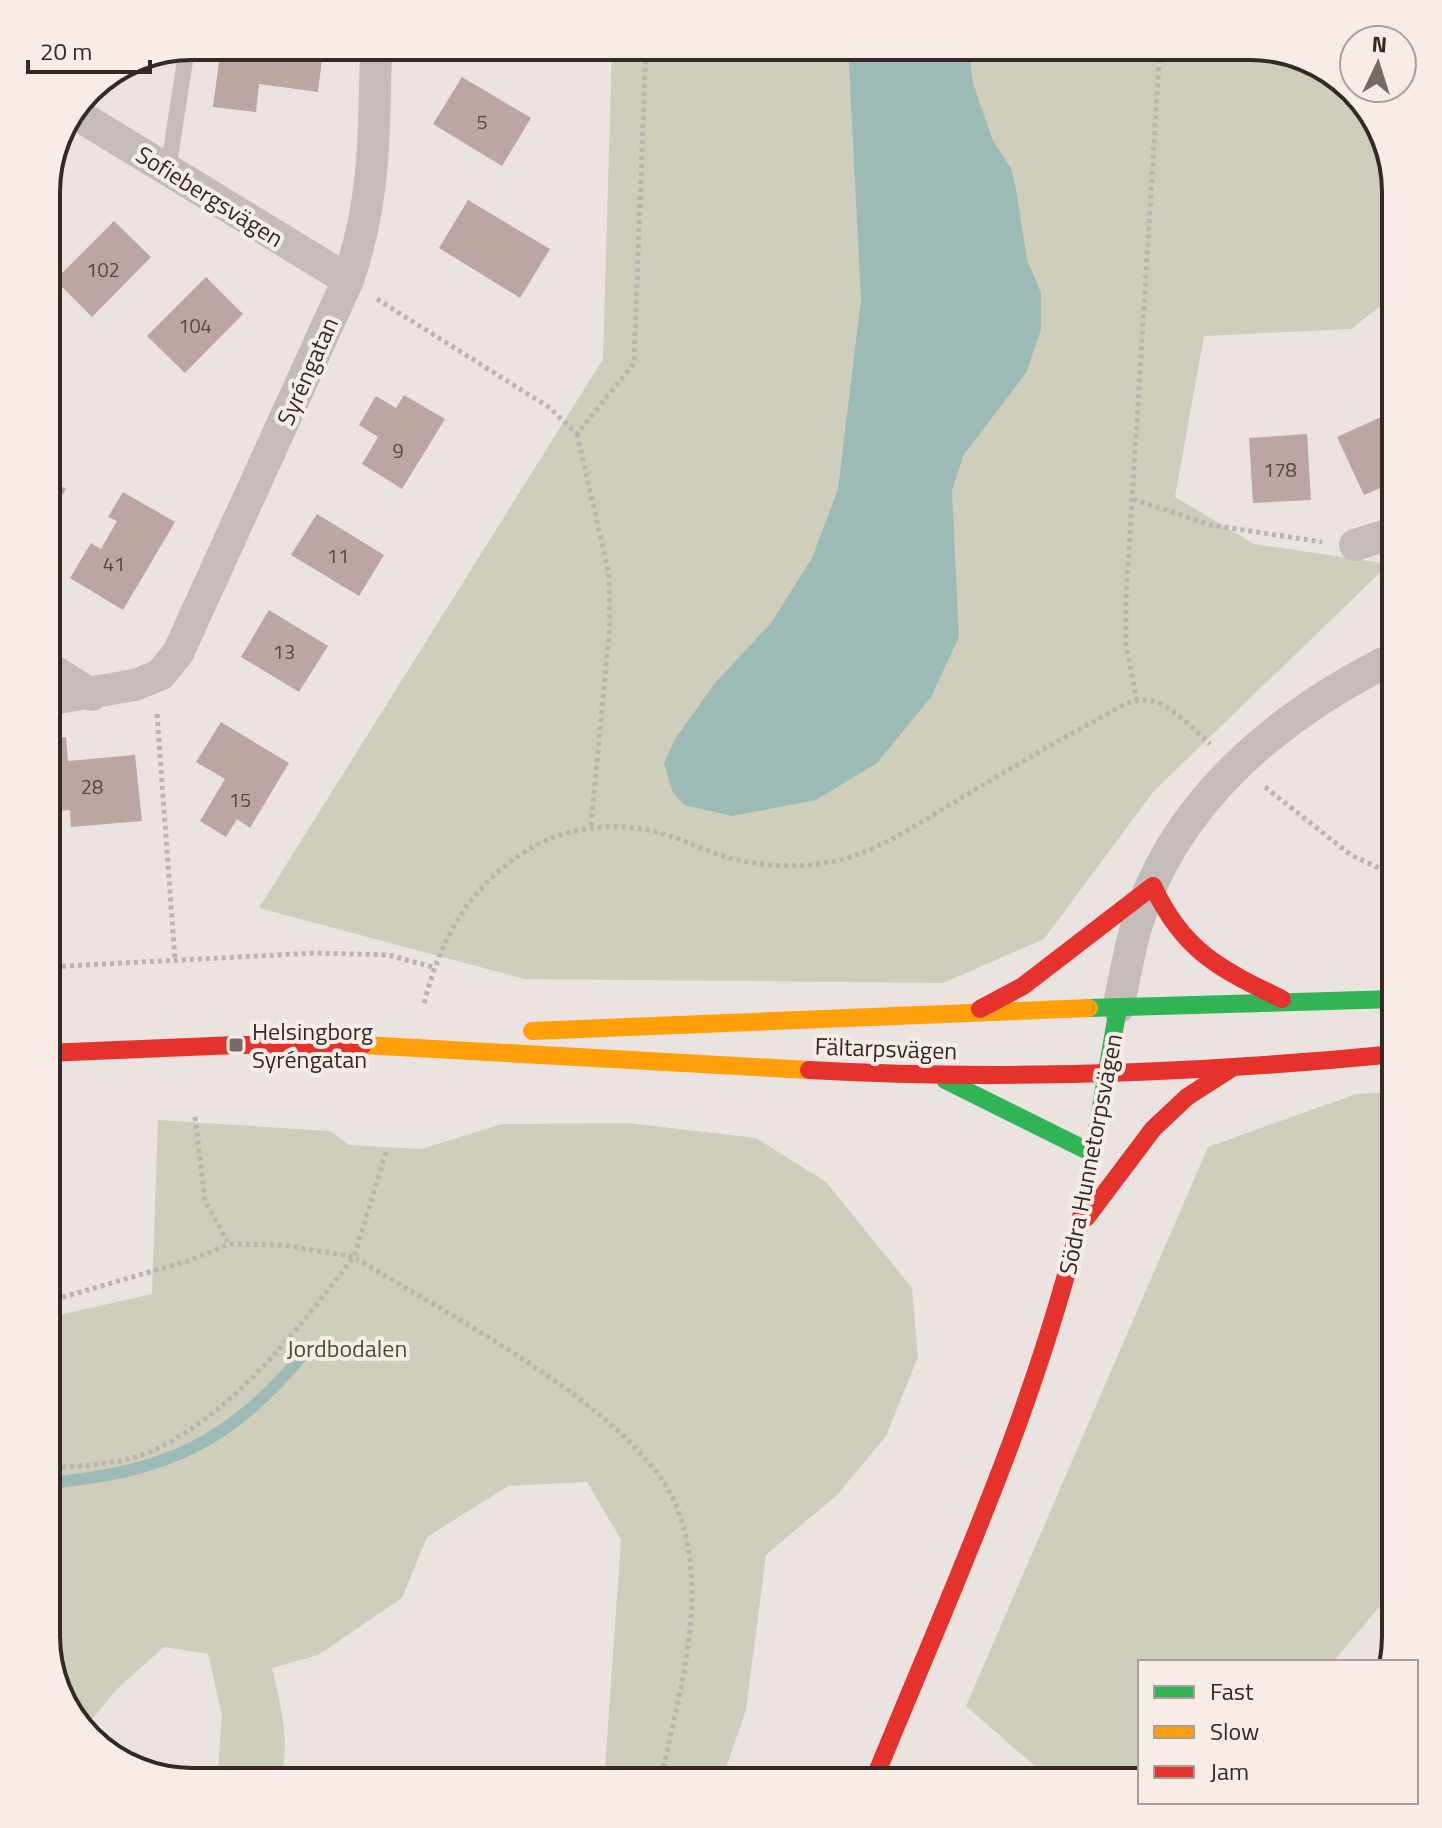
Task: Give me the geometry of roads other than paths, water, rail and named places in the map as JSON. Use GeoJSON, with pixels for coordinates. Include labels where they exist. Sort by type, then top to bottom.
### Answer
{"type":"FeatureCollection","features":[{"type":"Feature","properties":{"kind":"main road"},"geometry":{"type":"LineString","coordinates":[[974,1011],[1023,986],[1153,886],[1167,921],[1185,942],[1219,968],[1288,1002]]}},
{"type":"Feature","properties":{"kind":"main road","name":"Fältarpsvägen"},"geometry":{"type":"LineString","coordinates":[[375,1045],[598,1026],[1382,999]]}},
{"type":"Feature","properties":{"kind":"main road","name":"Södra Hunnetorpsvägen"},"geometry":{"type":"LineString","coordinates":[[879,1768],[1019,1419],[1080,1226],[1118,1008]]}},
{"type":"Feature","properties":{"kind":"main road","name":"Fältarpsvägen"},"geometry":{"type":"LineString","coordinates":[[60,1052],[236,1045],[375,1045],[940,1077],[1234,1066],[1382,1055]]}},
{"type":"Feature","properties":{"kind":"main road"},"geometry":{"type":"LineString","coordinates":[[1080,1226],[1153,1129],[1187,1097],[1234,1066]]}},
{"type":"Feature","properties":{"kind":"main road"},"geometry":{"type":"LineString","coordinates":[[940,1077],[1094,1154]]}},
{"type":"Feature","properties":{"kind":"street","name":"Syréngatan"},"geometry":{"type":"LineString","coordinates":[[92,695],[153,678],[178,653],[348,280],[364,235],[372,185],[376,60]]}},
{"type":"Feature","properties":{"kind":"street","name":"Sofiebergsvägen"},"geometry":{"type":"LineString","coordinates":[[83,118],[348,280]]}},
{"type":"Feature","properties":{"kind":"street"},"geometry":{"type":"LineString","coordinates":[[1355,545],[1382,536]]}},
{"type":"Feature","properties":{"kind":"street","name":"Södra Hunnetorpsvägen"},"geometry":{"type":"LineString","coordinates":[[1118,1008],[1136,929],[1153,886],[1177,840],[1235,764],[1297,715],[1382,665]]}},
{"type":"Feature","properties":{"kind":"street"},"geometry":{"type":"LineString","coordinates":[[60,675],[92,695]]}},
{"type":"Feature","properties":{"kind":"street"},"geometry":{"type":"LineString","coordinates":[[60,698],[92,695]]}},
{"type":"Feature","properties":{"kind":"lane"},"geometry":{"type":"LineString","coordinates":[[168,170],[185,61]]}},
{"type":"Feature","properties":{"kind":"water"},"geometry":{"type":"Polygon","coordinates":[[[849,60],[970,60],[973,83],[993,141],[1011,168],[1027,260],[1041,293],[1041,330],[1026,373],[963,456],[952,491],[959,637],[931,697],[877,763],[816,800],[732,816],[684,805],[672,791],[664,763],[675,739],[715,683],[771,623],[812,558],[838,489],[861,299],[849,60]]]}},
{"type":"Feature","properties":{"kind":"waterway"},"geometry":{"type":"LineString","coordinates":[[60,1481],[127,1471],[193,1448],[250,1409],[307,1350]]}},
{"type":"Feature","properties":{"kind":"place","name":"Helsingborg Syréngatan"},"geometry":{"type":"Point","coordinates":[236,1045]}},
{"type":"Feature","properties":{"kind":"park label","name":"Jordbodalen"},"geometry":{"type":"Point","coordinates":[347,1348]}}]}
